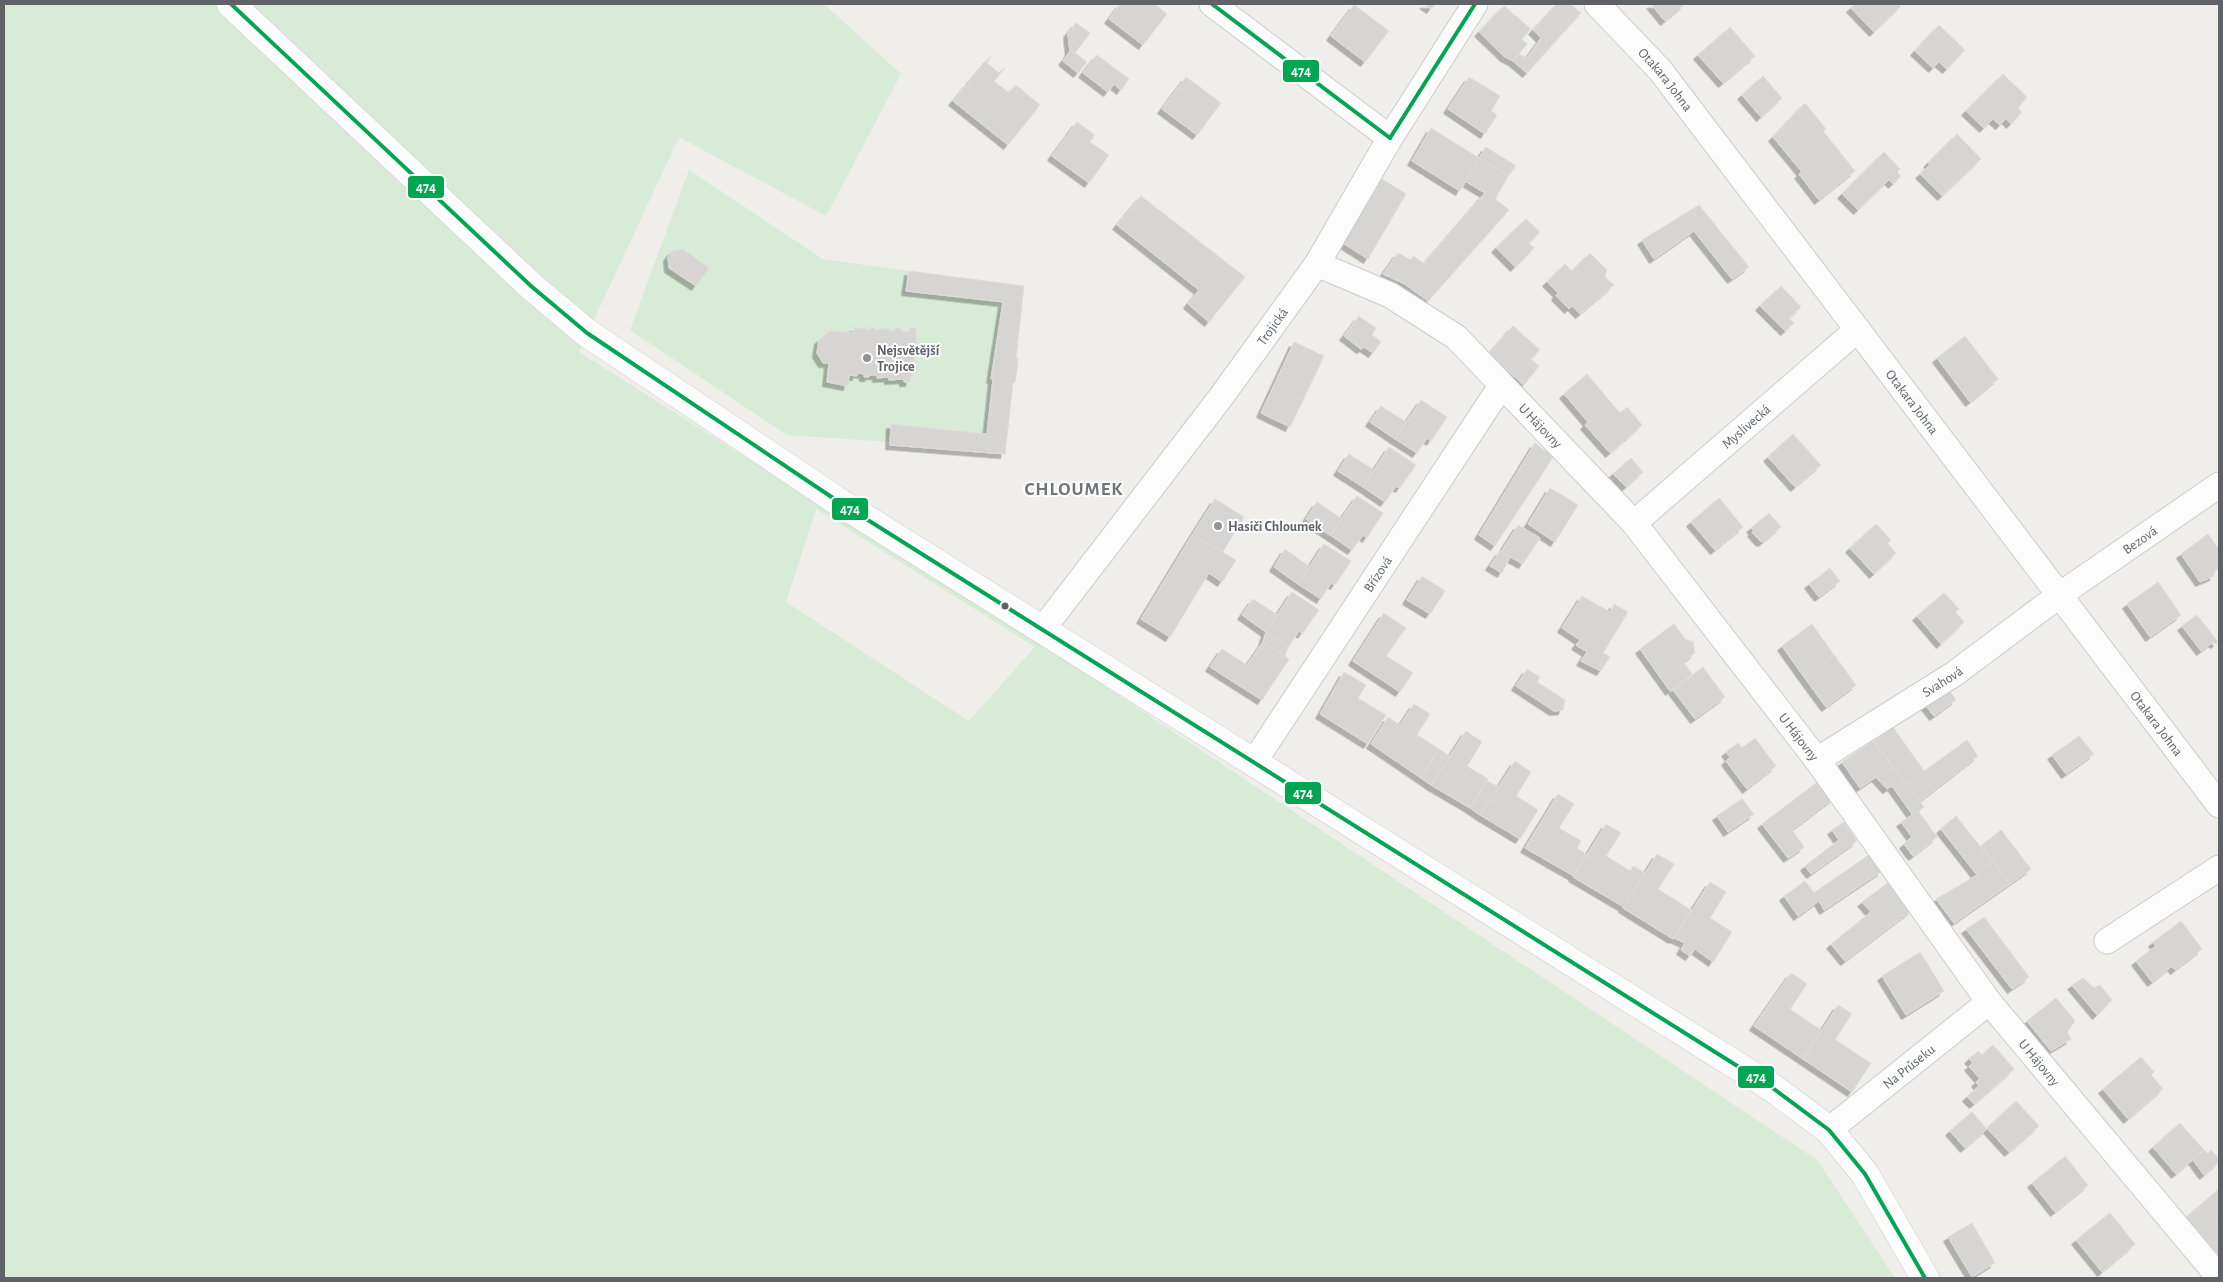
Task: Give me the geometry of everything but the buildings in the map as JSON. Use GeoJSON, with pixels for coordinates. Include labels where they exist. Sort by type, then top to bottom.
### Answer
{"type":"FeatureCollection","features":[{"type":"Feature","properties":{"kind":"street"},"geometry":{"type":"LineString","coordinates":[[231,4],[510,266],[587,333],[836,500],[1774,1089],[1829,1130],[1865,1174],[1925,1278]]}},
{"type":"Feature","properties":{"kind":"street"},"geometry":{"type":"LineString","coordinates":[[1212,4],[1390,138]]}},
{"type":"Feature","properties":{"kind":"street","name":"Trojická"},"geometry":{"type":"LineString","coordinates":[[1042,630],[1221,397],[1317,264],[1390,138],[1475,4]]}},
{"type":"Feature","properties":{"kind":"street","name":"Otakara Johna"},"geometry":{"type":"LineString","coordinates":[[1597,4],[1660,70],[1857,330],[2061,594],[2219,804]]}},
{"type":"Feature","properties":{"kind":"street","name":"U Hájovny"},"geometry":{"type":"LineString","coordinates":[[1317,264],[1390,295],[1456,337],[1634,523],[1817,760],[1989,1002],[2219,1277]]}},
{"type":"Feature","properties":{"kind":"street","name":"Myslivecká"},"geometry":{"type":"LineString","coordinates":[[1634,523],[1857,330]]}},
{"type":"Feature","properties":{"kind":"street","name":"Břízová"},"geometry":{"type":"LineString","coordinates":[[1254,762],[1501,386]]}},
{"type":"Feature","properties":{"kind":"street","name":"Bezová"},"geometry":{"type":"LineString","coordinates":[[2061,594],[2219,485]]}},
{"type":"Feature","properties":{"kind":"street","name":"Svahová"},"geometry":{"type":"LineString","coordinates":[[1817,760],[1954,674],[2061,594]]}},
{"type":"Feature","properties":{"kind":"street"},"geometry":{"type":"LineString","coordinates":[[2107,941],[2219,868]]}},
{"type":"Feature","properties":{"kind":"street","name":"Na Průseku"},"geometry":{"type":"LineString","coordinates":[[1829,1130],[1989,1002]]}},
{"type":"Feature","properties":{"kind":"green space"},"geometry":{"type":"Polygon","coordinates":[[[4,4],[824,4],[901,74],[826,216],[679,137],[579,352],[1055,653],[1817,1160],[1895,1278],[4,1278],[4,4]],[[816,509],[786,602],[969,721],[1035,647],[816,509]]]}},
{"type":"Feature","properties":{"kind":"green space"},"geometry":{"type":"Polygon","coordinates":[[[689,170],[823,259],[909,271],[906,291],[1003,302],[991,378],[993,379],[987,434],[891,424],[890,442],[787,435],[630,330],[689,170]],[[683,249],[672,251],[668,258],[669,268],[696,286],[709,268],[683,249]],[[855,327],[854,333],[830,331],[819,340],[817,353],[823,363],[829,363],[827,382],[849,375],[856,376],[857,373],[864,374],[864,377],[877,375],[877,378],[889,377],[889,380],[904,379],[904,382],[910,382],[916,344],[916,328],[901,331],[901,328],[895,328],[895,331],[888,330],[888,328],[875,330],[875,328],[870,327],[870,330],[855,327]]]}},
{"type":"Feature","properties":{"kind":"transit line","name":"474"},"geometry":{"type":"LineString","coordinates":[[231,4],[531,286],[587,333],[836,500],[1774,1089],[1829,1130],[1865,1174],[1925,1278]]}},
{"type":"Feature","properties":{"kind":"transit line","name":"474"},"geometry":{"type":"LineString","coordinates":[[1212,4],[1390,138]]}},
{"type":"Feature","properties":{"kind":"transit line","name":"474"},"geometry":{"type":"LineString","coordinates":[[1390,138],[1475,4]]}},
{"type":"Feature","properties":{"kind":"place","name":"Nejsvětější Trojice"},"geometry":{"type":"Point","coordinates":[867,358]}},
{"type":"Feature","properties":{"kind":"place","name":"Hasiči Chloumek"},"geometry":{"type":"Point","coordinates":[1218,526]}},
{"type":"Feature","properties":{"kind":"district","name":"CHLOUMEK"},"geometry":{"type":"Point","coordinates":[1074,488]}}]}
